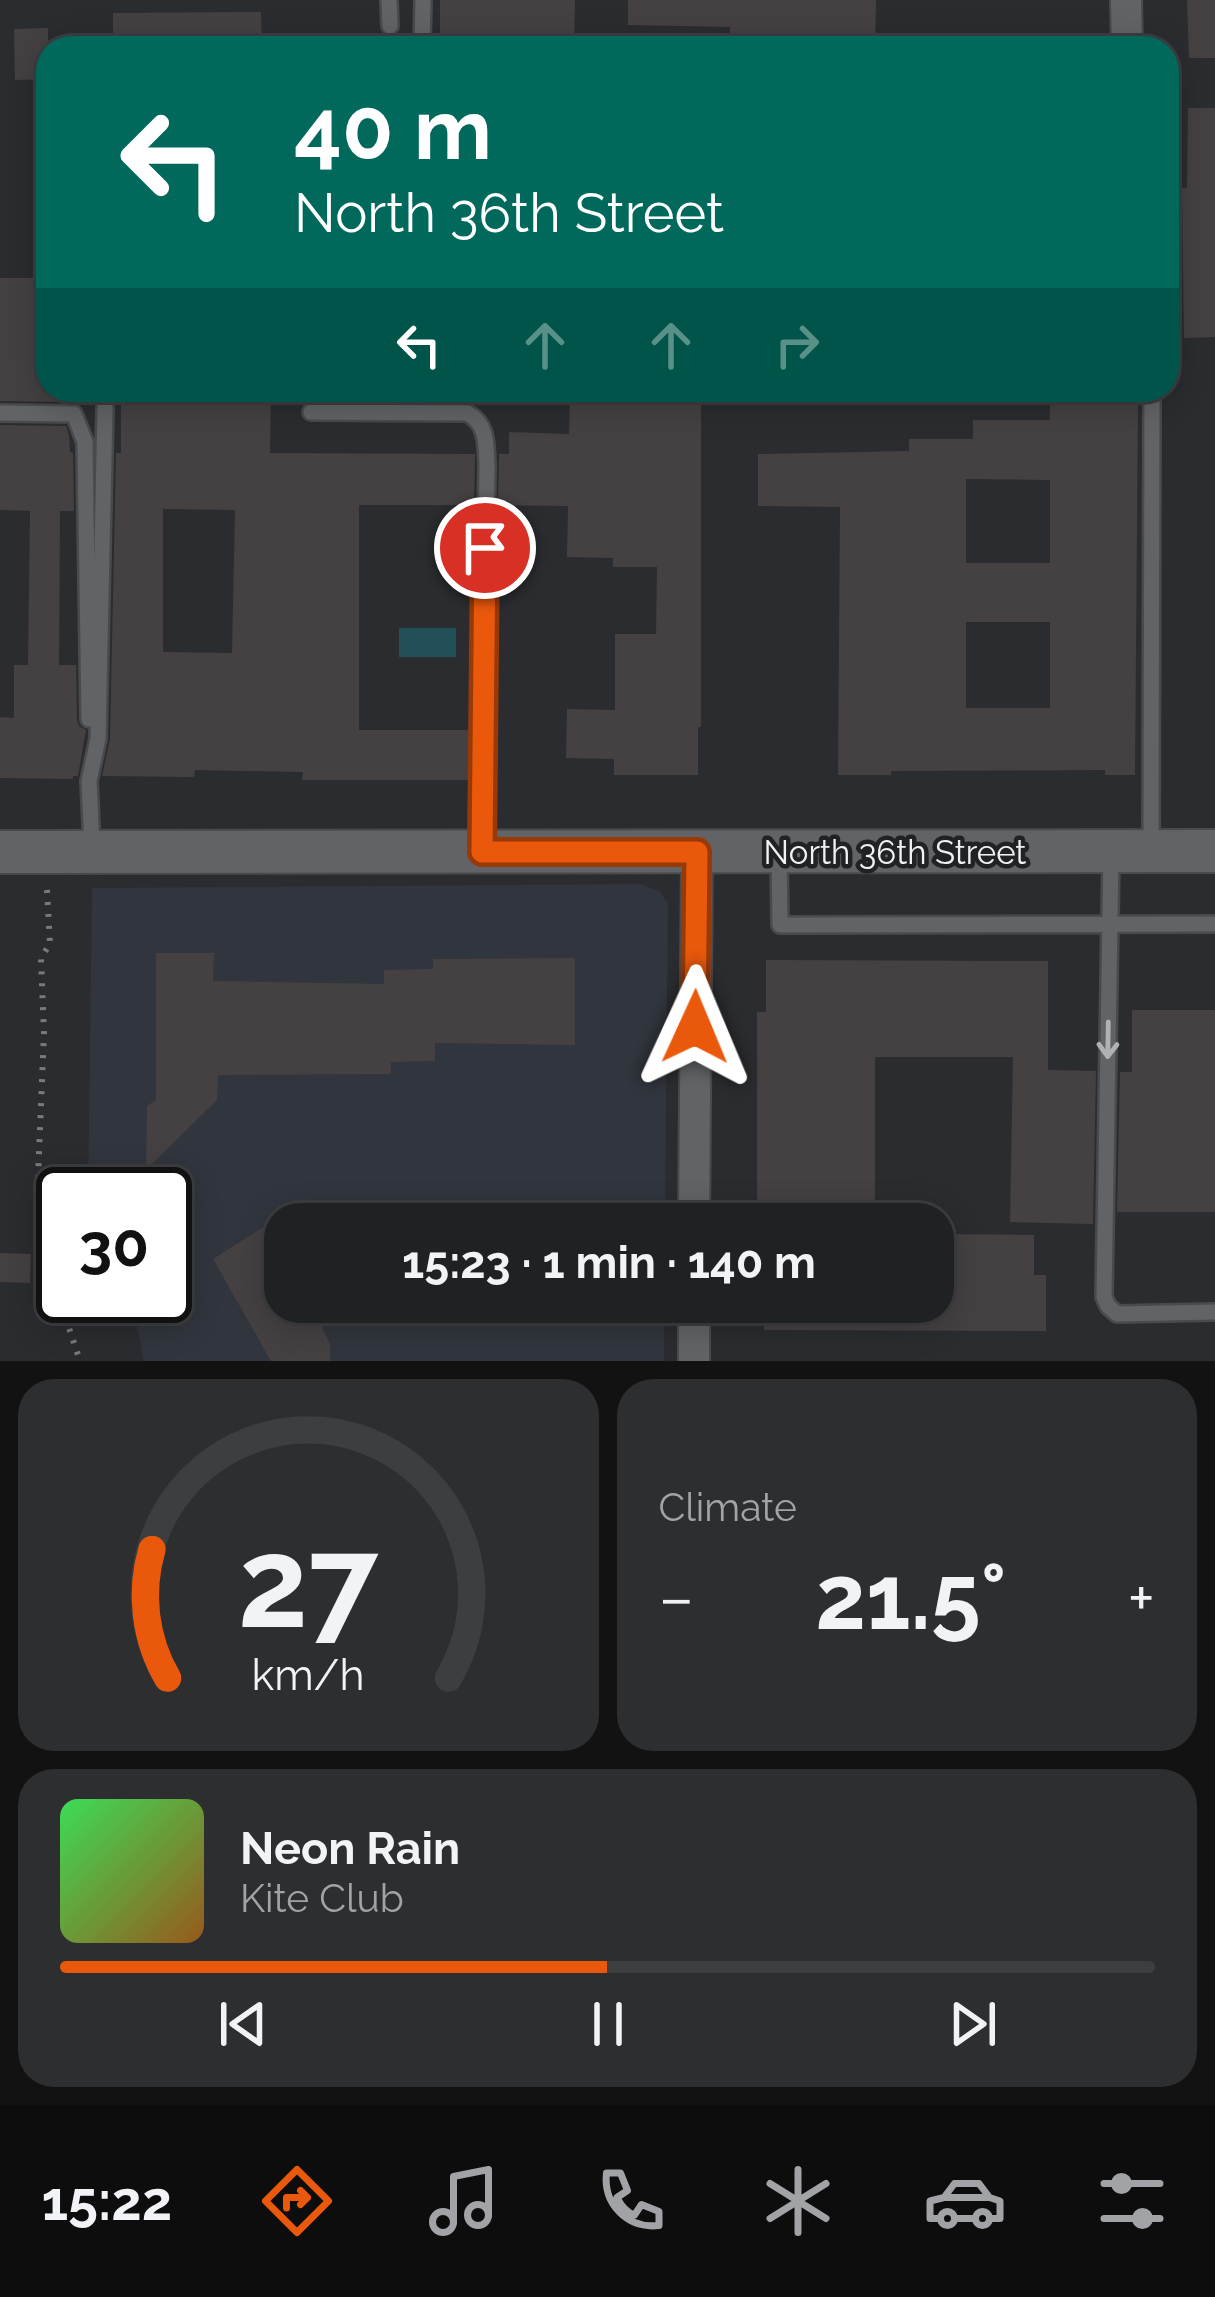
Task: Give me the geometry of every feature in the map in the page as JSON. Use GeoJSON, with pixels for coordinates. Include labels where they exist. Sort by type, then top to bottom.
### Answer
{"type":"FeatureCollection","features":[{"type":"Feature","properties":{"kind":"main road","name":"North 36th Street"},"geometry":{"type":"LineString","coordinates":[[0,852],[1215,851]]}},
{"type":"Feature","properties":{"kind":"street"},"geometry":{"type":"LineString","coordinates":[[1126,0],[1127,36]]}},
{"type":"Feature","properties":{"kind":"street"},"geometry":{"type":"LineString","coordinates":[[694,1203],[697,852]]}},
{"type":"Feature","properties":{"kind":"street"},"geometry":{"type":"LineString","coordinates":[[694,1323],[694,1361]]}},
{"type":"Feature","properties":{"kind":"lane"},"geometry":{"type":"LineString","coordinates":[[389,0],[390,26]]}},
{"type":"Feature","properties":{"kind":"lane"},"geometry":{"type":"LineString","coordinates":[[422,36],[423,0]]}},
{"type":"Feature","properties":{"kind":"lane"},"geometry":{"type":"LineString","coordinates":[[345,402],[345,412]]}},
{"type":"Feature","properties":{"kind":"lane"},"geometry":{"type":"LineString","coordinates":[[1151,402],[1131,851],[1110,923],[1104,1297],[1117,1314],[1215,1312]]}},
{"type":"Feature","properties":{"kind":"lane"},"geometry":{"type":"LineString","coordinates":[[89,781],[98,739],[105,408]]}},
{"type":"Feature","properties":{"kind":"lane"},"geometry":{"type":"LineString","coordinates":[[311,412],[467,412],[478,418],[485,435],[482,852]]}},
{"type":"Feature","properties":{"kind":"lane"},"geometry":{"type":"LineString","coordinates":[[0,413],[74,415],[86,442],[93,853]]}},
{"type":"Feature","properties":{"kind":"lane"},"geometry":{"type":"LineString","coordinates":[[779,852],[780,925],[1215,924]]}},
{"type":"Feature","properties":{"kind":"path"},"geometry":{"type":"LineString","coordinates":[[38,1167],[44,1034],[41,958],[50,944],[47,888]]}},
{"type":"Feature","properties":{"kind":"path"},"geometry":{"type":"LineString","coordinates":[[67,1323],[80,1361]]}},
{"type":"Feature","properties":{"kind":"shaded area"},"geometry":{"type":"Polygon","coordinates":[[[640,884],[660,891],[668,904],[665,1203],[264,1203],[264,1323],[664,1323],[664,1361],[144,1361],[136,1323],[192,1323],[192,1167],[88,1167],[92,888],[640,884]]]}},
{"type":"Feature","properties":{"kind":"water"},"geometry":{"type":"Polygon","coordinates":[[[399,628],[456,628],[456,657],[399,657],[399,628]]]}},
{"type":"Feature","properties":{"kind":"building"},"geometry":{"type":"Polygon","coordinates":[[[440,0],[575,0],[574,36],[440,36],[440,0]]]}},
{"type":"Feature","properties":{"kind":"building"},"geometry":{"type":"Polygon","coordinates":[[[628,0],[876,0],[875,36],[730,36],[730,27],[628,25],[628,0]]]}},
{"type":"Feature","properties":{"kind":"building"},"geometry":{"type":"Polygon","coordinates":[[[1187,0],[1215,0],[1215,58],[1189,58],[1187,0]]]}},
{"type":"Feature","properties":{"kind":"building"},"geometry":{"type":"Polygon","coordinates":[[[261,12],[262,36],[113,36],[113,13],[261,12]]]}},
{"type":"Feature","properties":{"kind":"building"},"geometry":{"type":"Polygon","coordinates":[[[48,28],[48,36],[36,36],[36,79],[15,80],[14,29],[48,28]]]}},
{"type":"Feature","properties":{"kind":"building"},"geometry":{"type":"Polygon","coordinates":[[[1188,108],[1215,108],[1215,337],[1184,338],[1182,188],[1187,188],[1188,108]]]}},
{"type":"Feature","properties":{"kind":"building"},"geometry":{"type":"Polygon","coordinates":[[[0,278],[36,278],[36,402],[0,401],[0,278]]]}},
{"type":"Feature","properties":{"kind":"building"},"geometry":{"type":"Polygon","coordinates":[[[121,402],[271,402],[270,453],[475,454],[474,505],[359,505],[359,730],[470,730],[470,780],[302,780],[303,772],[195,770],[194,777],[102,776],[110,739],[116,453],[121,453],[121,402]],[[163,509],[163,652],[232,653],[235,510],[163,509]]]}},
{"type":"Feature","properties":{"kind":"building"},"geometry":{"type":"Polygon","coordinates":[[[570,402],[701,402],[698,775],[614,775],[614,759],[566,758],[567,709],[615,710],[615,634],[656,634],[657,567],[613,567],[613,558],[567,557],[568,506],[498,505],[499,454],[509,454],[509,432],[569,434],[570,402]]]}},
{"type":"Feature","properties":{"kind":"building"},"geometry":{"type":"Polygon","coordinates":[[[1050,402],[1138,402],[1135,775],[1105,775],[1105,770],[838,775],[840,507],[758,506],[758,454],[909,451],[909,439],[973,439],[973,420],[1050,420],[1050,402]],[[966,479],[966,563],[1050,563],[1050,480],[966,479]],[[966,622],[966,708],[1050,708],[1050,622],[966,622]]]}},
{"type":"Feature","properties":{"kind":"building"},"geometry":{"type":"Polygon","coordinates":[[[0,425],[66,426],[73,453],[74,511],[60,511],[59,665],[76,665],[77,720],[86,730],[78,776],[73,779],[0,778],[0,717],[14,718],[14,665],[28,665],[30,511],[0,510],[0,425]]]}},
{"type":"Feature","properties":{"kind":"building"},"geometry":{"type":"Polygon","coordinates":[[[156,953],[214,953],[213,981],[384,984],[384,970],[433,969],[433,959],[575,958],[575,1045],[435,1043],[435,1061],[391,1062],[391,1074],[218,1075],[217,1100],[146,1167],[147,1106],[156,1100],[156,953]]]}},
{"type":"Feature","properties":{"kind":"building"},"geometry":{"type":"Polygon","coordinates":[[[766,960],[1048,961],[1048,1070],[1096,1071],[1093,1224],[1010,1222],[1013,1057],[875,1057],[875,1203],[757,1203],[757,1012],[766,1012],[766,960]]]}},
{"type":"Feature","properties":{"kind":"building"},"geometry":{"type":"Polygon","coordinates":[[[1132,1010],[1215,1010],[1215,1212],[1117,1212],[1120,1072],[1132,1072],[1132,1010]]]}},
{"type":"Feature","properties":{"kind":"building"},"geometry":{"type":"Polygon","coordinates":[[[264,1227],[264,1323],[328,1323],[322,1327],[330,1344],[330,1361],[271,1361],[213,1259],[264,1227]]]}},
{"type":"Feature","properties":{"kind":"building"},"geometry":{"type":"Polygon","coordinates":[[[954,1234],[1034,1235],[1034,1275],[1046,1275],[1046,1331],[764,1330],[764,1323],[954,1323],[954,1234]]]}},
{"type":"Feature","properties":{"kind":"building"},"geometry":{"type":"Polygon","coordinates":[[[0,1253],[31,1254],[30,1283],[0,1282],[0,1253]]]}},
{"type":"Feature","properties":{"kind":"route"},"geometry":{"type":"LineString","coordinates":[[485,548],[482,852],[697,852],[695,1027]]}}]}
